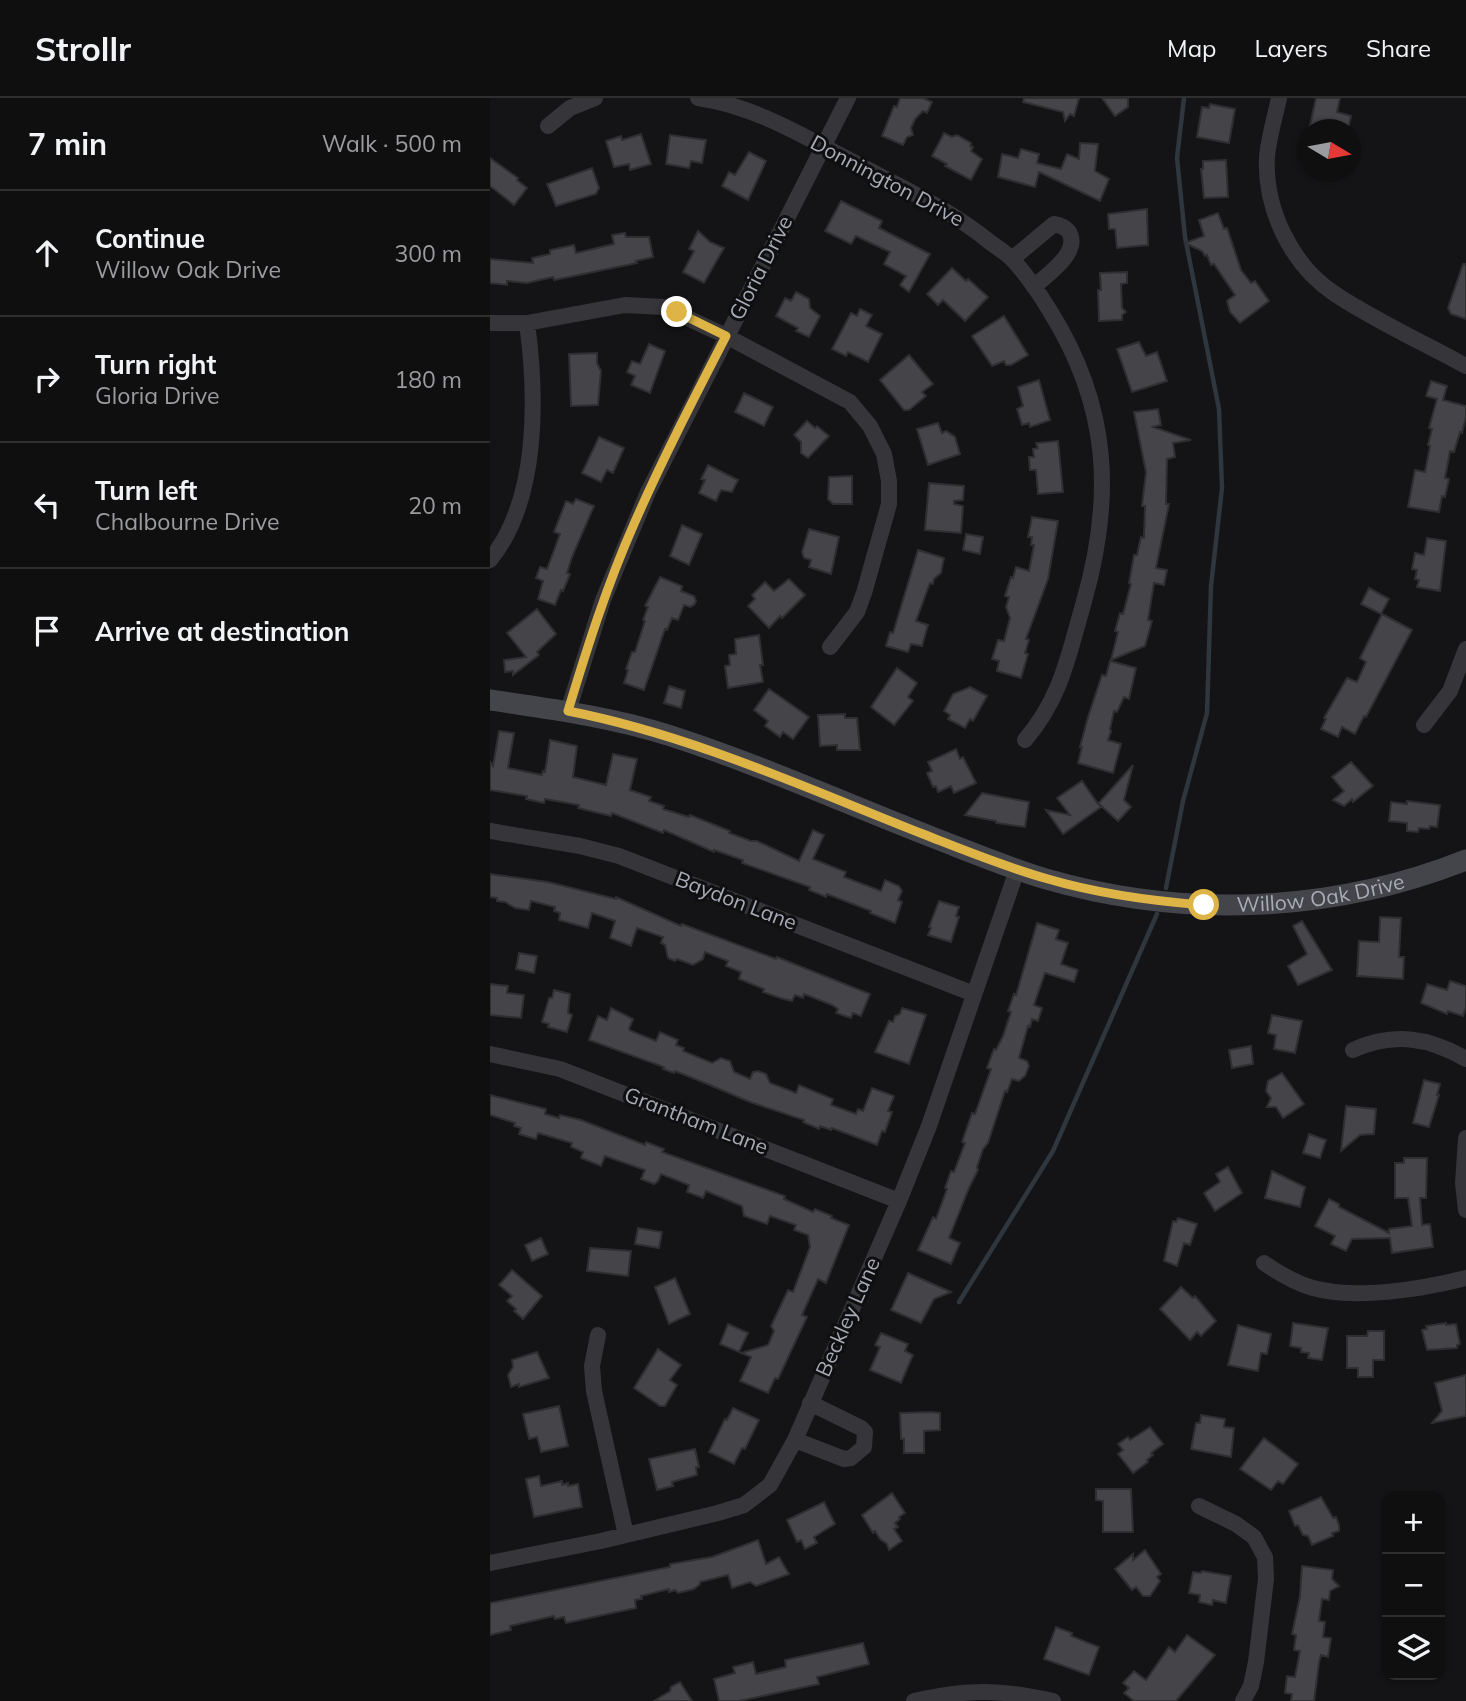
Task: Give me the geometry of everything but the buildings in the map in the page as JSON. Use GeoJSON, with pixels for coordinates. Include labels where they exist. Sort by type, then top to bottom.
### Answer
{"type":"FeatureCollection","features":[{"type":"Feature","properties":{"kind":"street"},"geometry":{"type":"LineString","coordinates":[[548,126],[570,108],[595,98]]}},
{"type":"Feature","properties":{"kind":"street","name":"Donnington Drive"},"geometry":{"type":"LineString","coordinates":[[698,98],[755,114],[949,211],[1012,258],[1064,334],[1082,372],[1100,441],[1103,490],[1100,536],[1091,578],[1058,691],[1042,721],[1025,740]]}},
{"type":"Feature","properties":{"kind":"street","name":"Gloria Drive"},"geometry":{"type":"LineString","coordinates":[[568,711],[603,600],[678,428],[848,98]]}},
{"type":"Feature","properties":{"kind":"street"},"geometry":{"type":"LineString","coordinates":[[1279,98],[1270,138],[1268,178],[1278,222],[1294,253],[1308,271],[1335,294],[1466,366]]}},
{"type":"Feature","properties":{"kind":"street"},"geometry":{"type":"LineString","coordinates":[[1012,258],[1054,224],[1060,225],[1070,234],[1067,256],[1034,287]]}},
{"type":"Feature","properties":{"kind":"street"},"geometry":{"type":"LineString","coordinates":[[490,323],[527,323],[640,304],[677,312],[849,402],[870,426],[884,454],[889,481],[888,512],[856,612],[830,647]]}},
{"type":"Feature","properties":{"kind":"street"},"geometry":{"type":"LineString","coordinates":[[490,560],[505,539],[516,515],[529,456],[532,381],[527,323]]}},
{"type":"Feature","properties":{"kind":"street"},"geometry":{"type":"LineString","coordinates":[[1423,725],[1450,691],[1466,649]]}},
{"type":"Feature","properties":{"kind":"street","name":"Willow Oak Drive"},"geometry":{"type":"LineString","coordinates":[[490,700],[611,719],[673,737],[1017,870],[1113,895],[1193,904],[1267,905],[1354,894],[1437,871],[1466,860]]}},
{"type":"Feature","properties":{"kind":"street","name":"Baydon Lane"},"geometry":{"type":"LineString","coordinates":[[490,831],[580,846],[620,856],[974,994]]}},
{"type":"Feature","properties":{"kind":"street","name":"Beckley Lane"},"geometry":{"type":"LineString","coordinates":[[490,1563],[719,1513],[744,1505],[770,1485],[794,1440],[899,1201],[929,1126],[1017,870]]}},
{"type":"Feature","properties":{"kind":"street"},"geometry":{"type":"LineString","coordinates":[[1353,1050],[1380,1040],[1408,1038],[1443,1048],[1466,1059]]}},
{"type":"Feature","properties":{"kind":"street","name":"Grantham Lane"},"geometry":{"type":"LineString","coordinates":[[490,1054],[560,1069],[899,1201]]}},
{"type":"Feature","properties":{"kind":"street"},"geometry":{"type":"LineString","coordinates":[[1466,1138],[1463,1184],[1466,1210]]}},
{"type":"Feature","properties":{"kind":"street"},"geometry":{"type":"LineString","coordinates":[[1264,1263],[1286,1278],[1309,1287],[1362,1292],[1425,1287],[1466,1278]]}},
{"type":"Feature","properties":{"kind":"street"},"geometry":{"type":"LineString","coordinates":[[598,1335],[592,1366],[594,1391],[626,1535]]}},
{"type":"Feature","properties":{"kind":"street"},"geometry":{"type":"LineString","coordinates":[[794,1440],[844,1459],[851,1458],[864,1447],[864,1432],[861,1428],[810,1404]]}},
{"type":"Feature","properties":{"kind":"street"},"geometry":{"type":"LineString","coordinates":[[1199,1506],[1236,1524],[1254,1537],[1265,1557],[1266,1579],[1256,1662],[1251,1686],[1243,1701]]}},
{"type":"Feature","properties":{"kind":"street"},"geometry":{"type":"LineString","coordinates":[[914,1701],[980,1690],[1053,1701]]}},
{"type":"Feature","properties":{"kind":"waterway"},"geometry":{"type":"LineString","coordinates":[[1166,888],[1183,801],[1207,713],[1211,586],[1222,488],[1219,409],[1185,237],[1177,158],[1184,98]]}},
{"type":"Feature","properties":{"kind":"waterway"},"geometry":{"type":"LineString","coordinates":[[959,1302],[1053,1151],[1157,914]]}},
{"type":"Feature","properties":{"kind":"route"},"geometry":{"type":"LineString","coordinates":[[677,312],[726,336],[678,428],[633,527],[603,600],[568,711],[645,728],[709,749],[1048,880],[1113,895],[1204,905]]}}]}
